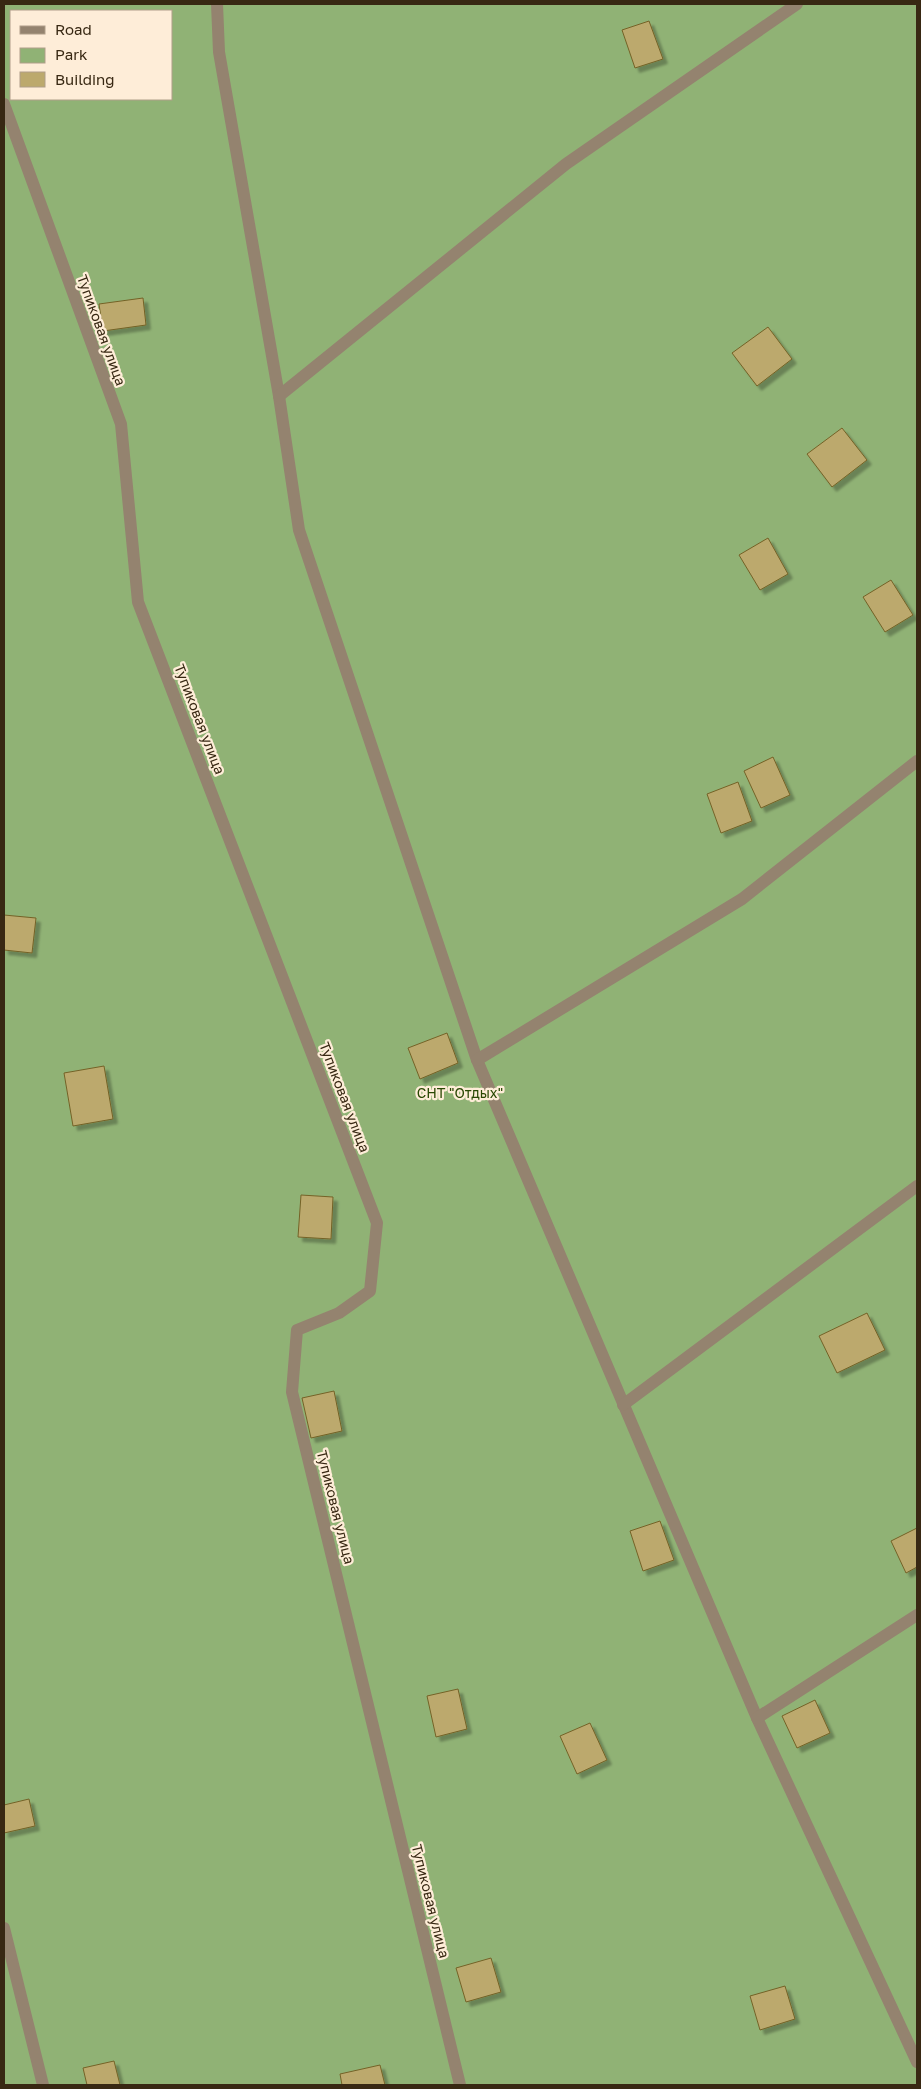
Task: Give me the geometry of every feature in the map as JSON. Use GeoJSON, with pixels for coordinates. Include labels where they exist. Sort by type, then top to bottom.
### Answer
{"type":"FeatureCollection","features":[{"type":"Feature","properties":{"kind":"lane"},"geometry":{"type":"LineString","coordinates":[[217,4],[219,52],[279,396],[299,530],[477,1060],[757,1718],[912,2042],[917,2062]]}},
{"type":"Feature","properties":{"kind":"lane"},"geometry":{"type":"LineString","coordinates":[[279,396],[566,164],[797,4]]}},
{"type":"Feature","properties":{"kind":"lane","name":"Тупиковая улица"},"geometry":{"type":"LineString","coordinates":[[4,104],[121,424],[138,602],[378,1222],[370,1290],[339,1313],[297,1330],[292,1392],[460,2085]]}},
{"type":"Feature","properties":{"kind":"lane"},"geometry":{"type":"LineString","coordinates":[[477,1060],[742,899],[917,761]]}},
{"type":"Feature","properties":{"kind":"lane"},"geometry":{"type":"LineString","coordinates":[[623,1405],[917,1186]]}},
{"type":"Feature","properties":{"kind":"lane"},"geometry":{"type":"LineString","coordinates":[[757,1718],[917,1615]]}},
{"type":"Feature","properties":{"kind":"lane"},"geometry":{"type":"LineString","coordinates":[[4,1928],[42,2085]]}},
{"type":"Feature","properties":{"kind":"green space","name":"СНТ \"Отдых\""},"geometry":{"type":"Polygon","coordinates":[[[4,4],[917,4],[917,2085],[4,2085],[4,4]]]}},
{"type":"Feature","properties":{"kind":"building"},"geometry":{"type":"Polygon","coordinates":[[[649,21],[663,59],[635,68],[622,30],[649,21]]]}},
{"type":"Feature","properties":{"kind":"building"},"geometry":{"type":"Polygon","coordinates":[[[143,298],[146,325],[103,331],[99,304],[143,298]]]}},
{"type":"Feature","properties":{"kind":"building"},"geometry":{"type":"Polygon","coordinates":[[[768,327],[792,359],[757,386],[732,353],[768,327]]]}},
{"type":"Feature","properties":{"kind":"building"},"geometry":{"type":"Polygon","coordinates":[[[842,428],[867,460],[832,487],[807,454],[842,428]]]}},
{"type":"Feature","properties":{"kind":"building"},"geometry":{"type":"Polygon","coordinates":[[[768,538],[788,574],[760,590],[739,555],[768,538]]]}},
{"type":"Feature","properties":{"kind":"building"},"geometry":{"type":"Polygon","coordinates":[[[891,580],[913,615],[885,632],[863,597],[891,580]]]}},
{"type":"Feature","properties":{"kind":"building"},"geometry":{"type":"Polygon","coordinates":[[[773,757],[790,795],[761,808],[744,771],[773,757]]]}},
{"type":"Feature","properties":{"kind":"building"},"geometry":{"type":"Polygon","coordinates":[[[738,782],[752,821],[721,833],[707,794],[738,782]]]}},
{"type":"Feature","properties":{"kind":"building"},"geometry":{"type":"Polygon","coordinates":[[[4,915],[36,918],[32,953],[4,950],[4,915]]]}},
{"type":"Feature","properties":{"kind":"building"},"geometry":{"type":"Polygon","coordinates":[[[447,1033],[458,1063],[420,1079],[408,1048],[447,1033]]]}},
{"type":"Feature","properties":{"kind":"building"},"geometry":{"type":"Polygon","coordinates":[[[104,1066],[113,1119],[73,1126],[64,1073],[104,1066]]]}},
{"type":"Feature","properties":{"kind":"building"},"geometry":{"type":"Polygon","coordinates":[[[301,1195],[333,1197],[331,1239],[298,1237],[301,1195]]]}},
{"type":"Feature","properties":{"kind":"building"},"geometry":{"type":"Polygon","coordinates":[[[867,1313],[885,1350],[837,1373],[819,1336],[867,1313]]]}},
{"type":"Feature","properties":{"kind":"building"},"geometry":{"type":"Polygon","coordinates":[[[334,1391],[342,1431],[311,1438],[302,1398],[334,1391]]]}},
{"type":"Feature","properties":{"kind":"building"},"geometry":{"type":"Polygon","coordinates":[[[660,1521],[674,1560],[643,1571],[630,1531],[660,1521]]]}},
{"type":"Feature","properties":{"kind":"building"},"geometry":{"type":"Polygon","coordinates":[[[917,1528],[917,1567],[906,1573],[891,1541],[917,1528]]]}},
{"type":"Feature","properties":{"kind":"building"},"geometry":{"type":"Polygon","coordinates":[[[458,1689],[467,1729],[436,1737],[427,1696],[458,1689]]]}},
{"type":"Feature","properties":{"kind":"building"},"geometry":{"type":"Polygon","coordinates":[[[815,1700],[830,1733],[797,1748],[782,1716],[815,1700]]]}},
{"type":"Feature","properties":{"kind":"building"},"geometry":{"type":"Polygon","coordinates":[[[590,1723],[607,1760],[577,1774],[560,1736],[590,1723]]]}},
{"type":"Feature","properties":{"kind":"building"},"geometry":{"type":"Polygon","coordinates":[[[29,1799],[35,1826],[4,1833],[4,1805],[29,1799]]]}},
{"type":"Feature","properties":{"kind":"building"},"geometry":{"type":"Polygon","coordinates":[[[491,1958],[501,1992],[466,2002],[456,1968],[491,1958]]]}},
{"type":"Feature","properties":{"kind":"building"},"geometry":{"type":"Polygon","coordinates":[[[785,1986],[795,2019],[760,2030],[750,1996],[785,1986]]]}},
{"type":"Feature","properties":{"kind":"building"},"geometry":{"type":"Polygon","coordinates":[[[114,2061],[120,2085],[87,2085],[83,2068],[114,2061]]]}},
{"type":"Feature","properties":{"kind":"building"},"geometry":{"type":"Polygon","coordinates":[[[380,2065],[385,2085],[342,2085],[340,2074],[380,2065]]]}}]}
